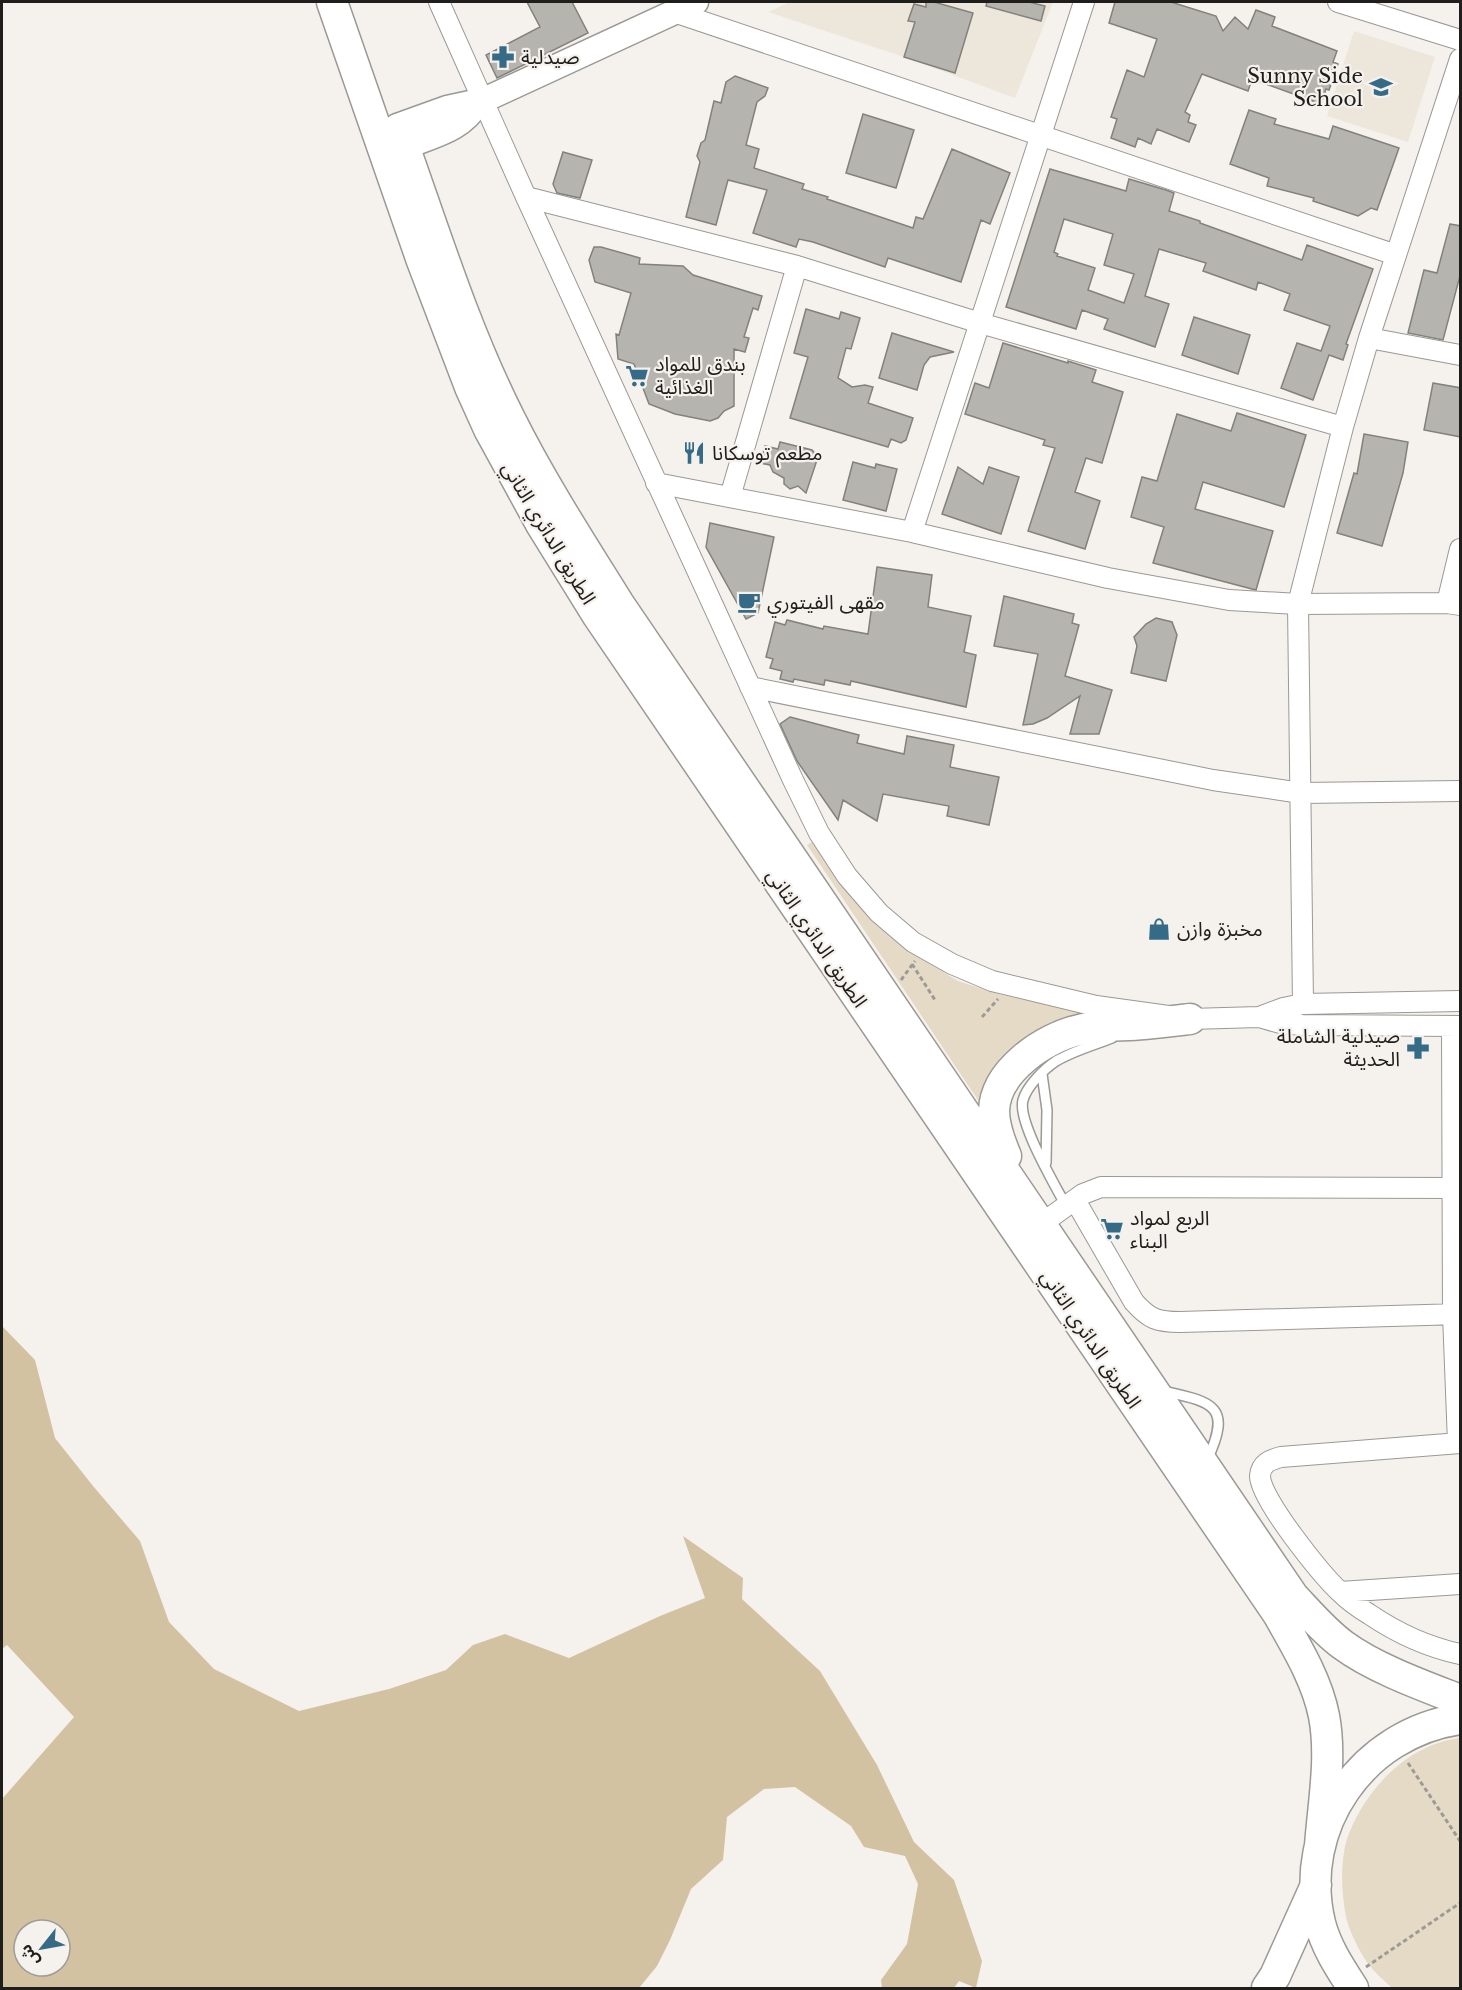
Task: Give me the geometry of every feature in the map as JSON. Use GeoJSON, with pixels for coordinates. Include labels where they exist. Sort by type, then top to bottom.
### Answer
{"type":"FeatureCollection","features":[{"type":"Feature","properties":{"kind":"main road","name":"الطريق الدائري الثاني"},"geometry":{"type":"LineString","coordinates":[[332,2],[448,333],[489,429],[541,524],[598,616],[829,934],[888,999],[1293,1596],[1320,1626],[1344,1646],[1404,1677],[1461,1700]]}},
{"type":"Feature","properties":{"kind":"main road","name":"الطريق الدائري الثاني"},"geometry":{"type":"LineString","coordinates":[[354,2],[467,319],[509,417],[531,460],[619,604],[829,934],[1278,1614],[1300,1654],[1324,1715],[1326,1740],[1320,1846]]}},
{"type":"Feature","properties":{"kind":"main road"},"geometry":{"type":"LineString","coordinates":[[1025,1200],[1000,1142],[995,1120],[996,1100],[1007,1078],[1032,1051],[1052,1038],[1080,1029],[1190,1019]]}},
{"type":"Feature","properties":{"kind":"main road"},"geometry":{"type":"LineString","coordinates":[[1350,1984],[1334,1960],[1320,1923],[1316,1885],[1320,1846],[1331,1812],[1350,1781],[1376,1755],[1406,1734],[1440,1722],[1461,1719]]}},
{"type":"Feature","properties":{"kind":"main road"},"geometry":{"type":"LineString","coordinates":[[1267,1989],[1316,1885]]}},
{"type":"Feature","properties":{"kind":"street"},"geometry":{"type":"LineString","coordinates":[[439,2],[481,102],[819,833],[847,876],[879,914],[914,942],[951,964],[992,981],[1096,1006],[1190,1019],[1259,1017],[1280,1023],[1302,1025],[1456,1026],[1459,1443],[1281,1456],[1268,1460],[1260,1476],[1263,1492],[1313,1561],[1340,1592],[1368,1614],[1404,1636],[1461,1654]]}},
{"type":"Feature","properties":{"kind":"street"},"geometry":{"type":"LineString","coordinates":[[401,137],[458,126],[481,102],[696,2]]}},
{"type":"Feature","properties":{"kind":"street"},"geometry":{"type":"LineString","coordinates":[[912,532],[1084,2]]}},
{"type":"Feature","properties":{"kind":"street"},"geometry":{"type":"LineString","coordinates":[[1338,2],[1461,40]]}},
{"type":"Feature","properties":{"kind":"street"},"geometry":{"type":"LineString","coordinates":[[674,12],[1396,255]]}},
{"type":"Feature","properties":{"kind":"street"},"geometry":{"type":"LineString","coordinates":[[1303,1004],[1298,604],[1343,427],[1369,338],[1461,59]]}},
{"type":"Feature","properties":{"kind":"street"},"geometry":{"type":"LineString","coordinates":[[526,197],[797,266],[980,323],[1343,427]]}},
{"type":"Feature","properties":{"kind":"street"},"geometry":{"type":"LineString","coordinates":[[730,497],[797,266]]}},
{"type":"Feature","properties":{"kind":"street"},"geometry":{"type":"LineString","coordinates":[[1369,338],[1461,355]]}},
{"type":"Feature","properties":{"kind":"street"},"geometry":{"type":"LineString","coordinates":[[656,483],[912,532],[1096,575],[1229,600],[1298,604],[1454,604],[1461,549]]}},
{"type":"Feature","properties":{"kind":"street"},"geometry":{"type":"LineString","coordinates":[[750,687],[1213,780],[1301,793],[1461,792]]}},
{"type":"Feature","properties":{"kind":"street"},"geometry":{"type":"LineString","coordinates":[[1259,1017],[1283,1008],[1303,1004],[1461,1001]]}},
{"type":"Feature","properties":{"kind":"street"},"geometry":{"type":"LineString","coordinates":[[1041,1224],[1071,1203],[1101,1187],[1456,1188]]}},
{"type":"Feature","properties":{"kind":"street"},"geometry":{"type":"LineString","coordinates":[[1071,1203],[1134,1302],[1146,1316],[1158,1320],[1173,1322],[1457,1314]]}},
{"type":"Feature","properties":{"kind":"street"},"geometry":{"type":"LineString","coordinates":[[1340,1592],[1461,1584]]}},
{"type":"Feature","properties":{"kind":"lane"},"geometry":{"type":"LineString","coordinates":[[1071,1203],[1045,1165],[1022,1112],[1023,1099],[1033,1082],[1055,1062],[1146,1024]]}},
{"type":"Feature","properties":{"kind":"lane"},"geometry":{"type":"LineString","coordinates":[[1042,1074],[1047,1110],[1045,1165]]}},
{"type":"Feature","properties":{"kind":"lane"},"geometry":{"type":"LineString","coordinates":[[1151,1388],[1200,1399],[1214,1411],[1220,1422],[1217,1439],[1204,1467]]}},
{"type":"Feature","properties":{"kind":"path"},"geometry":{"type":"LineString","coordinates":[[888,999],[924,948]]}},
{"type":"Feature","properties":{"kind":"path"},"geometry":{"type":"LineString","coordinates":[[912,964],[934,1000]]}},
{"type":"Feature","properties":{"kind":"path"},"geometry":{"type":"LineString","coordinates":[[1395,1742],[1461,1841]]}},
{"type":"Feature","properties":{"kind":"path"},"geometry":{"type":"LineString","coordinates":[[1350,1984],[1461,1903]]}},
{"type":"Feature","properties":{"kind":"shaded area"},"geometry":{"type":"Polygon","coordinates":[[[790,2],[1053,2],[1015,98],[904,57],[768,12],[790,2]]]}},
{"type":"Feature","properties":{"kind":"shaded area","name":"Sunny Side School"},"geometry":{"type":"Polygon","coordinates":[[[1354,31],[1435,57],[1408,142],[1327,116],[1354,31]]]}},
{"type":"Feature","properties":{"kind":"shaded area"},"geometry":{"type":"Polygon","coordinates":[[[815,840],[867,914],[919,957],[958,981],[1001,995],[1091,1011],[1037,1032],[982,1106],[807,845],[815,840]]]}},
{"type":"Feature","properties":{"kind":"shaded area"},"geometry":{"type":"Polygon","coordinates":[[[2,1326],[35,1360],[55,1438],[140,1541],[169,1622],[214,1669],[299,1711],[389,1689],[446,1670],[473,1645],[505,1634],[569,1658],[705,1598],[683,1536],[743,1578],[742,1599],[820,1671],[877,1765],[914,1842],[954,1880],[982,1961],[976,1988],[959,1981],[954,1988],[882,1988],[881,1980],[907,1944],[918,1884],[905,1856],[864,1847],[851,1826],[795,1787],[764,1789],[727,1817],[723,1860],[691,1889],[657,1966],[639,1988],[2,1988],[2,1799],[74,1717],[7,1645],[2,1649],[2,1326]]]}},
{"type":"Feature","properties":{"kind":"shaded area"},"geometry":{"type":"Polygon","coordinates":[[[1460,1738],[1460,1988],[1392,1988],[1367,1962],[1347,1921],[1342,1876],[1346,1841],[1368,1798],[1393,1770],[1424,1749],[1460,1738]]]}},
{"type":"Feature","properties":{"kind":"building"},"geometry":{"type":"Polygon","coordinates":[[[527,2],[572,2],[588,33],[497,78],[486,55],[540,27],[527,2]]]}},
{"type":"Feature","properties":{"kind":"building"},"geometry":{"type":"Polygon","coordinates":[[[926,2],[934,2],[973,13],[955,73],[904,57],[915,22],[908,21],[914,4],[926,7],[926,2]]]}},
{"type":"Feature","properties":{"kind":"building"},"geometry":{"type":"Polygon","coordinates":[[[987,2],[1029,2],[1045,6],[1041,21],[986,6],[987,2]]]}},
{"type":"Feature","properties":{"kind":"building"},"geometry":{"type":"Polygon","coordinates":[[[1115,2],[1171,2],[1216,16],[1223,31],[1235,17],[1248,29],[1256,10],[1275,17],[1272,26],[1337,51],[1333,62],[1338,64],[1329,90],[1326,89],[1321,104],[1252,79],[1248,91],[1202,74],[1185,112],[1190,115],[1188,122],[1196,125],[1189,142],[1157,129],[1151,144],[1138,138],[1135,147],[1111,138],[1117,119],[1111,117],[1127,70],[1144,77],[1157,39],[1109,23],[1115,2]]]}},
{"type":"Feature","properties":{"kind":"building"},"geometry":{"type":"Polygon","coordinates":[[[735,76],[768,88],[765,96],[757,102],[746,145],[759,149],[754,168],[804,184],[802,189],[828,197],[827,199],[913,228],[916,217],[923,219],[952,149],[1010,173],[990,224],[981,220],[961,282],[888,258],[885,267],[813,242],[799,239],[796,247],[753,233],[767,190],[728,180],[716,225],[686,217],[700,162],[697,156],[701,143],[705,140],[714,101],[721,103],[726,82],[735,76]]]}},
{"type":"Feature","properties":{"kind":"building"},"geometry":{"type":"Polygon","coordinates":[[[1249,110],[1276,119],[1274,124],[1329,139],[1333,126],[1399,148],[1377,210],[1371,208],[1358,216],[1313,201],[1314,198],[1267,186],[1269,178],[1230,164],[1249,110]]]}},
{"type":"Feature","properties":{"kind":"building"},"geometry":{"type":"Polygon","coordinates":[[[863,114],[914,130],[896,188],[846,173],[863,114]]]}},
{"type":"Feature","properties":{"kind":"building"},"geometry":{"type":"Polygon","coordinates":[[[563,152],[592,160],[580,198],[557,193],[553,184],[563,152]]]}},
{"type":"Feature","properties":{"kind":"building"},"geometry":{"type":"Polygon","coordinates":[[[1050,169],[1126,191],[1129,179],[1166,190],[1174,193],[1169,211],[1200,221],[1200,223],[1302,260],[1307,245],[1373,269],[1346,344],[1348,345],[1343,360],[1329,355],[1313,400],[1281,388],[1297,343],[1321,351],[1330,326],[1284,310],[1290,294],[1258,282],[1256,290],[1203,271],[1206,263],[1159,249],[1145,296],[1169,304],[1155,347],[1104,329],[1108,319],[1082,310],[1076,329],[1006,307],[1050,169]],[[1064,219],[1054,252],[1058,254],[1057,256],[1095,268],[1088,290],[1124,303],[1134,274],[1104,265],[1113,234],[1064,219]]]}},
{"type":"Feature","properties":{"kind":"building"},"geometry":{"type":"Polygon","coordinates":[[[1450,224],[1461,226],[1461,272],[1443,340],[1408,333],[1424,270],[1437,273],[1450,224]]]}},
{"type":"Feature","properties":{"kind":"building"},"geometry":{"type":"Polygon","coordinates":[[[594,247],[640,258],[639,264],[683,266],[693,275],[762,296],[758,310],[753,308],[744,337],[749,338],[745,352],[734,349],[734,406],[710,421],[675,414],[649,404],[634,364],[618,359],[616,334],[619,335],[631,293],[595,282],[589,260],[594,247]]]}},
{"type":"Feature","properties":{"kind":"building"},"geometry":{"type":"Polygon","coordinates":[[[806,309],[839,319],[841,312],[860,318],[851,349],[846,348],[838,378],[852,387],[865,385],[873,387],[868,403],[913,418],[906,440],[901,443],[891,439],[888,447],[790,418],[808,357],[794,353],[806,309]]]}},
{"type":"Feature","properties":{"kind":"building"},"geometry":{"type":"Polygon","coordinates":[[[1194,317],[1250,335],[1238,374],[1182,355],[1194,317]]]}},
{"type":"Feature","properties":{"kind":"building"},"geometry":{"type":"Polygon","coordinates":[[[892,333],[954,352],[930,357],[924,365],[917,390],[879,378],[892,333]]]}},
{"type":"Feature","properties":{"kind":"building"},"geometry":{"type":"Polygon","coordinates":[[[1003,343],[1096,370],[1092,382],[1123,392],[1102,463],[1086,458],[1075,492],[1100,501],[1085,549],[1028,531],[1055,448],[1043,445],[1045,440],[965,414],[975,383],[989,388],[1003,343]]]}},
{"type":"Feature","properties":{"kind":"building"},"geometry":{"type":"Polygon","coordinates":[[[1433,383],[1461,388],[1461,437],[1424,430],[1433,383]]]}},
{"type":"Feature","properties":{"kind":"building"},"geometry":{"type":"Polygon","coordinates":[[[1237,413],[1306,435],[1284,507],[1203,482],[1195,509],[1273,531],[1256,590],[1153,563],[1164,527],[1131,517],[1142,477],[1157,481],[1177,414],[1231,431],[1237,413]]]}},
{"type":"Feature","properties":{"kind":"building"},"geometry":{"type":"Polygon","coordinates":[[[1364,434],[1408,442],[1403,473],[1382,546],[1337,533],[1354,473],[1357,474],[1364,434]]]}},
{"type":"Feature","properties":{"kind":"building"},"geometry":{"type":"Polygon","coordinates":[[[780,442],[812,450],[818,457],[806,493],[798,486],[790,489],[784,484],[784,478],[773,472],[770,465],[760,463],[765,446],[778,449],[780,442]]]}},
{"type":"Feature","properties":{"kind":"building"},"geometry":{"type":"Polygon","coordinates":[[[853,462],[875,468],[876,464],[897,469],[886,511],[843,500],[853,462]]]}},
{"type":"Feature","properties":{"kind":"building"},"geometry":{"type":"Polygon","coordinates":[[[958,467],[983,484],[989,467],[1019,477],[1001,534],[942,514],[958,467]]]}},
{"type":"Feature","properties":{"kind":"building"},"geometry":{"type":"Polygon","coordinates":[[[710,523],[774,537],[758,613],[746,619],[706,547],[710,523]]]}},
{"type":"Feature","properties":{"kind":"building"},"geometry":{"type":"Polygon","coordinates":[[[877,567],[932,575],[928,607],[971,616],[964,652],[976,655],[966,707],[851,681],[850,685],[825,680],[824,685],[794,679],[793,682],[780,679],[782,671],[770,668],[773,659],[766,657],[775,622],[785,625],[787,620],[823,629],[824,626],[868,634],[877,567]]]}},
{"type":"Feature","properties":{"kind":"building"},"geometry":{"type":"Polygon","coordinates":[[[1004,596],[1074,614],[1072,623],[1079,625],[1065,676],[1112,690],[1099,734],[1070,734],[1080,696],[1047,718],[1033,724],[1023,725],[1038,654],[994,646],[1004,596]]]}},
{"type":"Feature","properties":{"kind":"building"},"geometry":{"type":"Polygon","coordinates":[[[1156,618],[1172,622],[1177,635],[1166,681],[1131,673],[1137,646],[1134,637],[1146,624],[1156,618]]]}},
{"type":"Feature","properties":{"kind":"building"},"geometry":{"type":"Polygon","coordinates":[[[790,717],[859,735],[857,743],[904,754],[907,736],[954,745],[950,767],[999,777],[989,825],[947,816],[949,806],[883,794],[877,821],[843,800],[838,820],[797,761],[780,724],[790,717]]]}},
{"type":"Feature","properties":{"kind":"place","name":"صيدلية"},"geometry":{"type":"Point","coordinates":[503,57]}},
{"type":"Feature","properties":{"kind":"place","name":"Sunny Side School"},"geometry":{"type":"Point","coordinates":[1381,87]}},
{"type":"Feature","properties":{"kind":"place","name":"بندق للمواد الغذائية"},"geometry":{"type":"Point","coordinates":[637,376]}},
{"type":"Feature","properties":{"kind":"place","name":"مطعم توسكانا"},"geometry":{"type":"Point","coordinates":[694,453]}},
{"type":"Feature","properties":{"kind":"place","name":"مقهى الفيتوري"},"geometry":{"type":"Point","coordinates":[749,602]}},
{"type":"Feature","properties":{"kind":"place","name":"مخبزة وازن"},"geometry":{"type":"Point","coordinates":[1159,929]}},
{"type":"Feature","properties":{"kind":"place","name":"صيدلية الشاملة الحديثة"},"geometry":{"type":"Point","coordinates":[1418,1048]}},
{"type":"Feature","properties":{"kind":"place","name":"الربع لمواد البناء"},"geometry":{"type":"Point","coordinates":[1112,1229]}}]}
